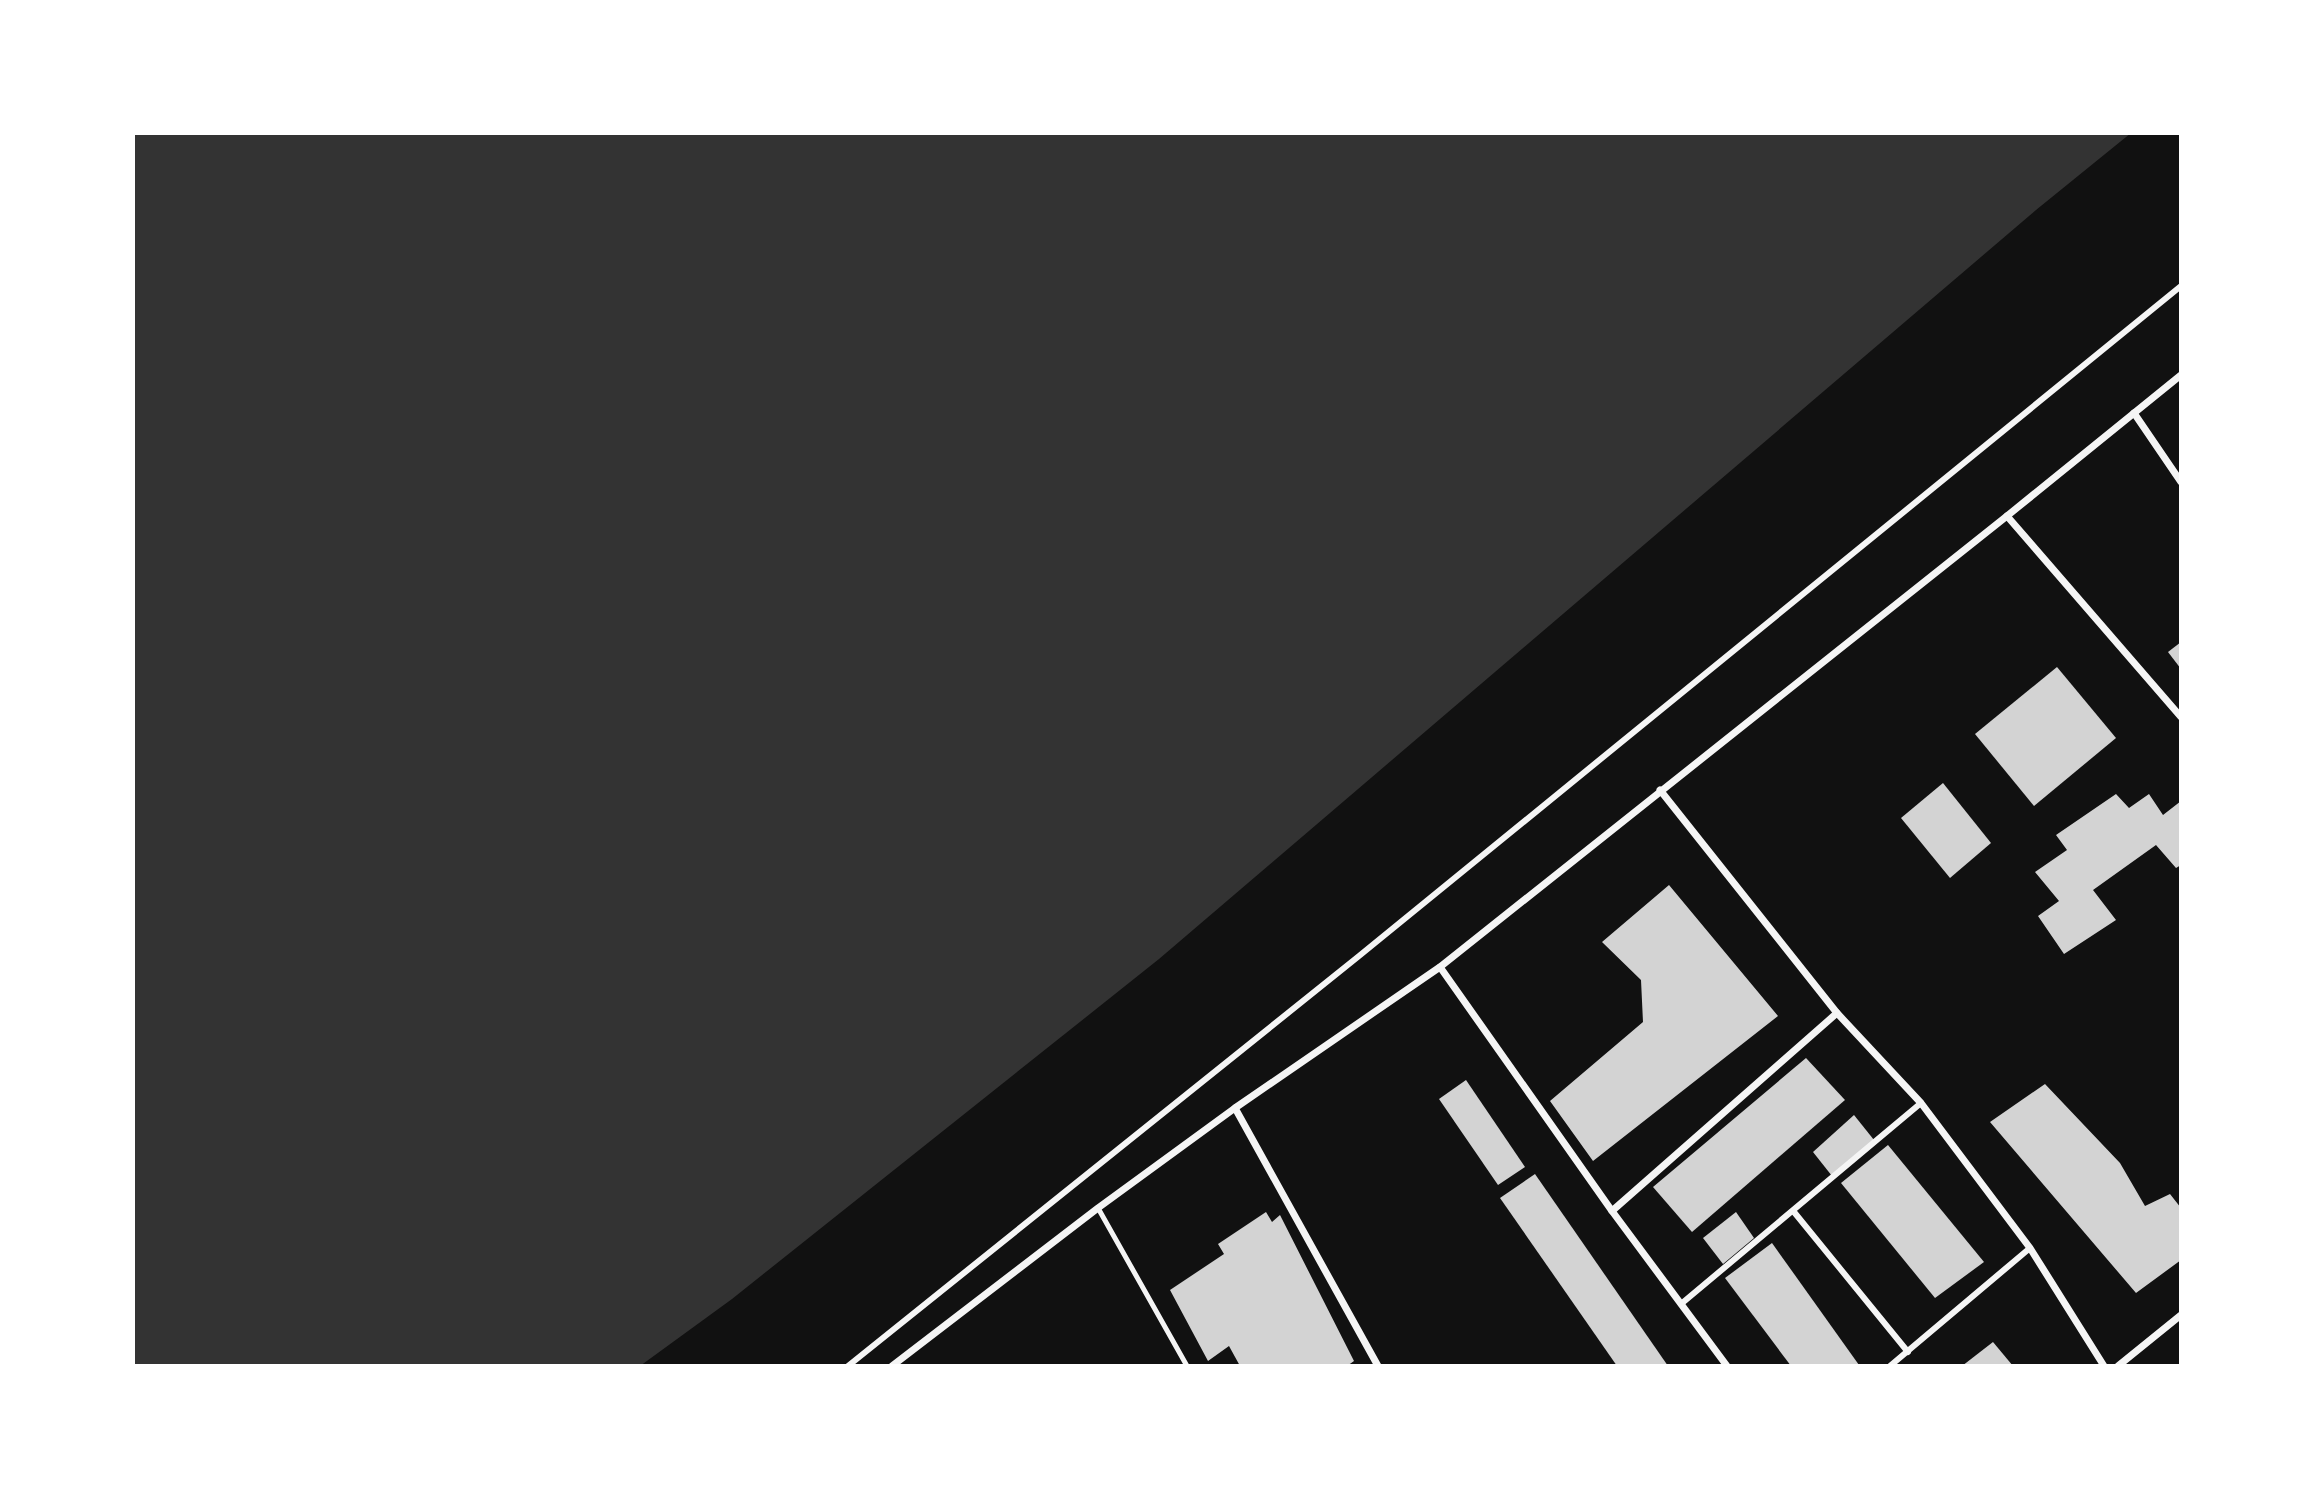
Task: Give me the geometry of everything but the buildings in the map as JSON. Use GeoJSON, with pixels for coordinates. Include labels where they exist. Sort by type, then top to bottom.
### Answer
{"type":"FeatureCollection","features":[{"type":"Feature","properties":{"kind":"street"},"geometry":{"type":"LineString","coordinates":[[848,1366],[1370,947],[2181,286]]}},
{"type":"Feature","properties":{"kind":"street"},"geometry":{"type":"LineString","coordinates":[[892,1366],[1098,1208],[1235,1108],[1440,967],[2007,516],[2181,374]]}},
{"type":"Feature","properties":{"kind":"street"},"geometry":{"type":"LineString","coordinates":[[2134,414],[2181,482]]}},
{"type":"Feature","properties":{"kind":"street"},"geometry":{"type":"LineString","coordinates":[[2007,516],[2181,717]]}},
{"type":"Feature","properties":{"kind":"street"},"geometry":{"type":"LineString","coordinates":[[1660,790],[1837,1013],[1921,1103],[2030,1248],[2104,1366]]}},
{"type":"Feature","properties":{"kind":"street"},"geometry":{"type":"LineString","coordinates":[[1440,967],[1612,1211],[1727,1366]]}},
{"type":"Feature","properties":{"kind":"street"},"geometry":{"type":"LineString","coordinates":[[1612,1211],[1837,1013]]}},
{"type":"Feature","properties":{"kind":"street"},"geometry":{"type":"LineString","coordinates":[[1681,1304],[1921,1103]]}},
{"type":"Feature","properties":{"kind":"street"},"geometry":{"type":"LineString","coordinates":[[1235,1108],[1378,1366]]}},
{"type":"Feature","properties":{"kind":"street"},"geometry":{"type":"LineString","coordinates":[[1794,1212],[1908,1352]]}},
{"type":"Feature","properties":{"kind":"street"},"geometry":{"type":"LineString","coordinates":[[1890,1366],[2030,1248]]}},
{"type":"Feature","properties":{"kind":"street"},"geometry":{"type":"LineString","coordinates":[[2118,1366],[2181,1315]]}},
{"type":"Feature","properties":{"kind":"lane"},"geometry":{"type":"LineString","coordinates":[[1098,1208],[1187,1366]]}},
{"type":"Feature","properties":{"kind":"shaded area"},"geometry":{"type":"Polygon","coordinates":[[[133,133],[2131,133],[2036,210],[1159,959],[732,1299],[640,1366],[133,1366],[133,133]]]}}]}
